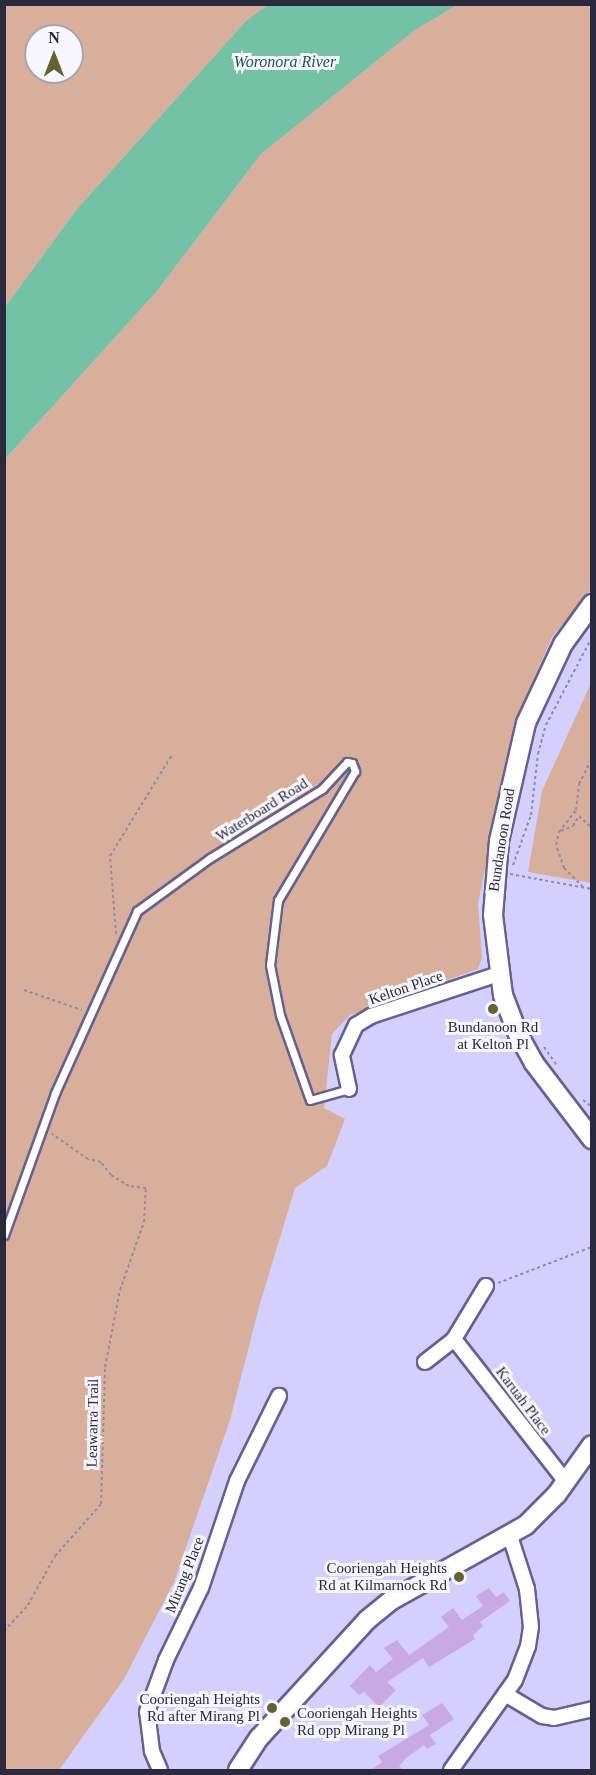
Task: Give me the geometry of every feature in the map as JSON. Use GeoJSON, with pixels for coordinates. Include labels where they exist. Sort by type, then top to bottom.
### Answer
{"type":"FeatureCollection","features":[{"type":"Feature","properties":{"kind":"street","name":"Bundanoon Road"},"geometry":{"type":"LineString","coordinates":[[588,1128],[528,1052],[510,1015],[499,974],[493,915],[495,865],[519,747],[549,670],[591,604]]}},
{"type":"Feature","properties":{"kind":"street","name":"Kelton Place"},"geometry":{"type":"LineString","coordinates":[[349,1089],[342,1054],[356,1025],[371,1016],[499,974]]}},
{"type":"Feature","properties":{"kind":"street"},"geometry":{"type":"LineString","coordinates":[[425,1362],[454,1339],[486,1286]]}},
{"type":"Feature","properties":{"kind":"street","name":"Karuah Place"},"geometry":{"type":"LineString","coordinates":[[454,1339],[555,1473],[566,1482]]}},
{"type":"Feature","properties":{"kind":"street","name":"Mirang Place"},"geometry":{"type":"LineString","coordinates":[[156,1770],[147,1712],[166,1660],[201,1588],[237,1481],[279,1396]]}},
{"type":"Feature","properties":{"kind":"street"},"geometry":{"type":"LineString","coordinates":[[238,1770],[264,1732],[379,1608],[510,1536],[543,1511],[591,1445]]}},
{"type":"Feature","properties":{"kind":"street"},"geometry":{"type":"LineString","coordinates":[[451,1770],[505,1694],[523,1663],[531,1627],[522,1568],[510,1536]]}},
{"type":"Feature","properties":{"kind":"street"},"geometry":{"type":"LineString","coordinates":[[505,1694],[542,1716],[554,1719],[591,1709]]}},
{"type":"Feature","properties":{"kind":"lane","name":"Waterboard Road"},"geometry":{"type":"LineString","coordinates":[[4,1235],[41,1131],[90,1013],[137,911],[210,858],[322,789],[342,764],[352,763],[356,771],[278,900],[270,965],[280,1015],[310,1101],[349,1089]]}},
{"type":"Feature","properties":{"kind":"path"},"geometry":{"type":"LineString","coordinates":[[509,882],[510,873],[531,815],[538,754],[546,725],[591,637]]}},
{"type":"Feature","properties":{"kind":"path"},"geometry":{"type":"LineString","coordinates":[[117,955],[110,856],[172,755]]}},
{"type":"Feature","properties":{"kind":"path"},"geometry":{"type":"LineString","coordinates":[[583,887],[564,868],[557,851],[561,831],[576,810],[579,784],[591,759]]}},
{"type":"Feature","properties":{"kind":"path"},"geometry":{"type":"LineString","coordinates":[[561,831],[573,826],[579,816],[591,828]]}},
{"type":"Feature","properties":{"kind":"path"},"geometry":{"type":"LineString","coordinates":[[510,873],[591,889]]}},
{"type":"Feature","properties":{"kind":"path"},"geometry":{"type":"LineString","coordinates":[[24,990],[90,1013]]}},
{"type":"Feature","properties":{"kind":"path"},"geometry":{"type":"LineString","coordinates":[[541,1043],[560,1070]]}},
{"type":"Feature","properties":{"kind":"path"},"geometry":{"type":"LineString","coordinates":[[577,1093],[591,1107]]}},
{"type":"Feature","properties":{"kind":"path","name":"Leawarra Trail"},"geometry":{"type":"LineString","coordinates":[[4,1631],[28,1605],[55,1556],[101,1504],[105,1367],[120,1290],[144,1222],[146,1188],[129,1186],[111,1175],[100,1162],[88,1159],[57,1136],[41,1131]]}},
{"type":"Feature","properties":{"kind":"path"},"geometry":{"type":"LineString","coordinates":[[486,1286],[518,1277],[591,1247]]}},
{"type":"Feature","properties":{"kind":"shaded area"},"geometry":{"type":"Polygon","coordinates":[[[5,5],[268,5],[247,20],[77,209],[5,307],[5,5]]]}},
{"type":"Feature","properties":{"kind":"shaded area"},"geometry":{"type":"Polygon","coordinates":[[[457,5],[591,5],[591,590],[552,637],[514,724],[478,904],[482,958],[478,969],[350,1015],[332,1034],[324,1108],[345,1119],[327,1166],[295,1188],[259,1307],[230,1420],[174,1582],[124,1679],[59,1770],[5,1770],[5,459],[157,291],[261,154],[415,30],[457,5]]]}},
{"type":"Feature","properties":{"kind":"shaded area"},"geometry":{"type":"Polygon","coordinates":[[[591,683],[591,883],[528,872],[542,791],[591,683]]]}},
{"type":"Feature","properties":{"kind":"water","name":"Woronora River"},"geometry":{"type":"Polygon","coordinates":[[[268,5],[457,5],[415,30],[261,154],[157,291],[5,459],[5,307],[77,209],[247,20],[268,5]]]}},
{"type":"Feature","properties":{"kind":"building"},"geometry":{"type":"Polygon","coordinates":[[[489,1588],[496,1597],[504,1592],[510,1601],[480,1622],[483,1626],[473,1635],[475,1639],[429,1667],[423,1658],[387,1682],[396,1690],[379,1707],[364,1692],[359,1695],[350,1686],[370,1665],[376,1672],[393,1659],[384,1648],[397,1640],[409,1655],[449,1627],[441,1617],[453,1608],[462,1620],[483,1606],[476,1596],[489,1588]]]}},
{"type":"Feature","properties":{"kind":"building"},"geometry":{"type":"Polygon","coordinates":[[[442,1703],[454,1719],[430,1735],[436,1744],[427,1749],[424,1745],[406,1758],[399,1766],[403,1770],[371,1770],[382,1762],[378,1756],[429,1725],[422,1715],[442,1703]]]}},
{"type":"Feature","properties":{"kind":"place","name":"Bundanoon Rd at Kelton Pl"},"geometry":{"type":"Point","coordinates":[493,1009]}},
{"type":"Feature","properties":{"kind":"place","name":"Cooriengah Heights Rd at Kilmarnock Rd"},"geometry":{"type":"Point","coordinates":[459,1577]}},
{"type":"Feature","properties":{"kind":"place","name":"Cooriengah Heights Rd after Mirang Pl"},"geometry":{"type":"Point","coordinates":[272,1708]}},
{"type":"Feature","properties":{"kind":"place","name":"Cooriengah Heights Rd opp Mirang Pl"},"geometry":{"type":"Point","coordinates":[285,1722]}}]}
